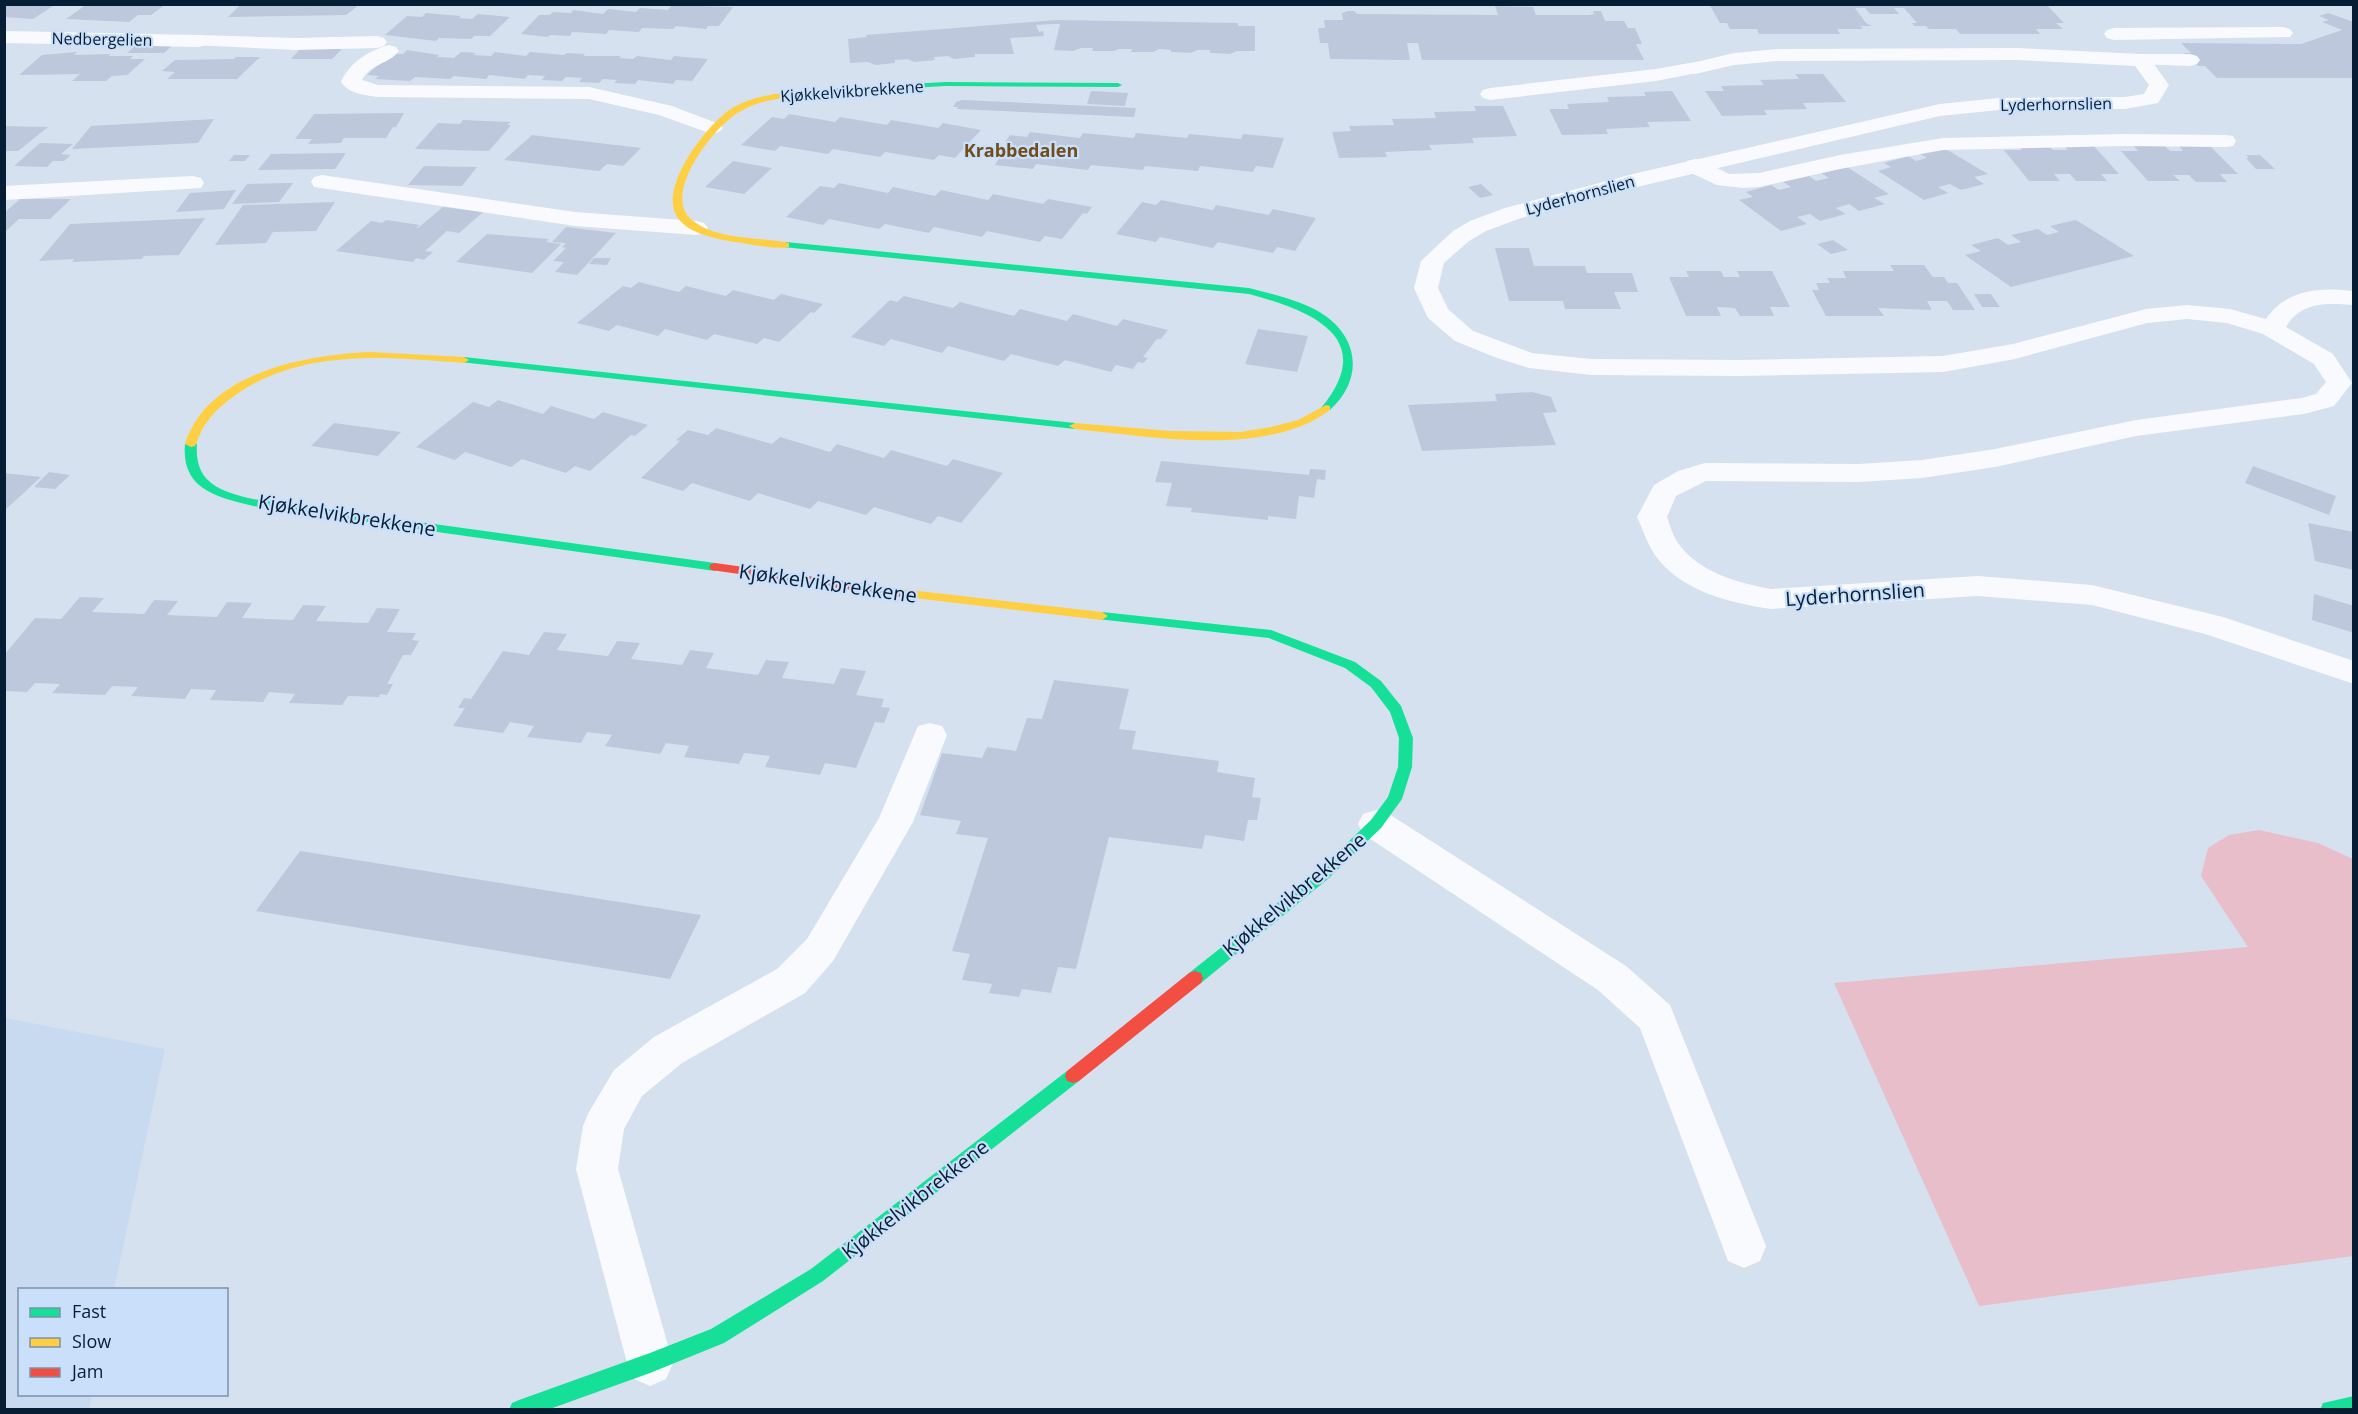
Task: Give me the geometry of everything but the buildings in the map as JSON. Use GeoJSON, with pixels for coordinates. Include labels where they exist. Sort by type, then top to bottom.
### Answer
{"type":"FeatureCollection","features":[{"type":"Feature","properties":{"kind":"street"},"geometry":{"type":"LineString","coordinates":[[339,43],[351,26]]}},
{"type":"Feature","properties":{"kind":"street"},"geometry":{"type":"LineString","coordinates":[[2114,34],[2283,33]]}},
{"type":"Feature","properties":{"kind":"street","name":"Nedbergelien"},"geometry":{"type":"LineString","coordinates":[[4,37],[339,43],[383,47],[353,74],[351,82],[361,88],[378,91],[589,93],[665,110],[712,128]]}},
{"type":"Feature","properties":{"kind":"street"},"geometry":{"type":"LineString","coordinates":[[1490,94],[1656,75],[1734,59],[1778,55],[2028,54],[2141,60],[2190,60]]}},
{"type":"Feature","properties":{"kind":"street","name":"Lyderhornslien"},"geometry":{"type":"LineString","coordinates":[[2141,60],[2159,85],[2151,99],[2125,103],[1999,104],[1940,110],[1695,166],[1513,213],[1478,226],[1461,236],[1433,261],[1426,288],[1437,313],[1464,336],[1529,360],[1591,367],[1739,368],[1943,364],[2015,351],[2146,316],[2187,312],[2230,316],[2272,329],[2324,359],[2339,382],[2325,400],[2304,406],[2136,428],[1995,458],[1922,468],[1859,472],[1705,472],[1688,477],[1664,491],[1652,517],[1666,550],[1694,576],[1746,596],[1771,599],[1978,586],[2092,595],[2212,625],[2354,673]]}},
{"type":"Feature","properties":{"kind":"street","name":"Kjøkkelvikbrekkene"},"geometry":{"type":"LineString","coordinates":[[696,228],[680,216],[675,204],[696,155],[712,128],[732,112],[759,101],[783,95],[951,84],[1118,85]]}},
{"type":"Feature","properties":{"kind":"street"},"geometry":{"type":"LineString","coordinates":[[1695,166],[1725,180],[1743,181],[1759,180],[1840,162],[1943,144],[2125,140],[2225,141]]}},
{"type":"Feature","properties":{"kind":"street","name":"Kjøkkelvikbrekkene"},"geometry":{"type":"LineString","coordinates":[[322,182],[575,219],[696,228],[759,242],[1249,291],[1305,307],[1327,321],[1339,335],[1348,352],[1350,369],[1334,402],[1316,416],[1292,426],[1230,436],[1169,434],[1042,423],[464,360],[375,354],[312,360],[280,369],[251,381],[224,397],[192,433],[188,452],[192,469],[204,484],[227,495],[283,508],[976,603],[1271,634],[1350,665],[1376,684],[1396,710],[1406,738],[1405,767],[1395,799],[1376,824],[1324,874],[1025,1115],[817,1275],[717,1336],[650,1363],[519,1410]]}},
{"type":"Feature","properties":{"kind":"street"},"geometry":{"type":"LineString","coordinates":[[4,193],[193,183]]}},
{"type":"Feature","properties":{"kind":"street"},"geometry":{"type":"LineString","coordinates":[[2272,329],[2278,318],[2295,304],[2313,296],[2354,298]]}},
{"type":"Feature","properties":{"kind":"street"},"geometry":{"type":"LineString","coordinates":[[650,1363],[597,1169],[604,1126],[628,1083],[652,1063],[668,1050],[791,981],[820,950],[895,822],[930,735]]}},
{"type":"Feature","properties":{"kind":"street"},"geometry":{"type":"LineString","coordinates":[[1376,824],[1612,978],[1656,1017],[1744,1246]]}},
{"type":"Feature","properties":{"kind":"street"},"geometry":{"type":"LineString","coordinates":[[2330,1410],[2354,1406]]}},
{"type":"Feature","properties":{"kind":"shaded area"},"geometry":{"type":"Polygon","coordinates":[[[2259,830],[2318,843],[2353,859],[2353,1256],[1979,1306],[1834,983],[2248,947],[2201,876],[2208,848],[2229,835],[2259,830]]]}},
{"type":"Feature","properties":{"kind":"shaded area"},"geometry":{"type":"Polygon","coordinates":[[[5,1018],[165,1049],[114,1288],[18,1288],[18,1396],[92,1396],[89,1409],[5,1409],[5,1018]]]}},
{"type":"Feature","properties":{"kind":"traffic: fast"},"geometry":{"type":"LineString","coordinates":[[809,92],[945,84],[1118,85]]}},
{"type":"Feature","properties":{"kind":"traffic: fast"},"geometry":{"type":"LineString","coordinates":[[786,245],[1249,291],[1290,302],[1325,321],[1335,331],[1345,347],[1349,360],[1348,373],[1335,398],[1326,408]]}},
{"type":"Feature","properties":{"kind":"traffic: fast"},"geometry":{"type":"LineString","coordinates":[[464,360],[1075,426]]}},
{"type":"Feature","properties":{"kind":"traffic: fast"},"geometry":{"type":"LineString","coordinates":[[191,444],[190,461],[195,474],[205,485],[219,492],[253,502],[715,567]]}},
{"type":"Feature","properties":{"kind":"traffic: fast"},"geometry":{"type":"LineString","coordinates":[[1102,616],[1271,634],[1350,665],[1376,684],[1396,710],[1406,738],[1405,767],[1395,799],[1376,824],[1324,874],[1195,978]]}},
{"type":"Feature","properties":{"kind":"traffic: fast"},"geometry":{"type":"LineString","coordinates":[[519,1410],[650,1363],[717,1336],[817,1275],[1073,1076]]}},
{"type":"Feature","properties":{"kind":"traffic: fast"},"geometry":{"type":"LineString","coordinates":[[2330,1410],[2354,1406]]}},
{"type":"Feature","properties":{"kind":"traffic: slow"},"geometry":{"type":"LineString","coordinates":[[786,245],[746,241],[702,230],[682,217],[677,206],[678,192],[683,176],[702,143],[725,117],[743,106],[761,100],[780,95],[809,92]]}},
{"type":"Feature","properties":{"kind":"traffic: slow"},"geometry":{"type":"LineString","coordinates":[[191,444],[199,425],[217,404],[248,382],[277,369],[338,356],[402,356],[464,360]]}},
{"type":"Feature","properties":{"kind":"traffic: slow"},"geometry":{"type":"LineString","coordinates":[[1075,426],[1170,435],[1240,435],[1272,431],[1302,422],[1326,408]]}},
{"type":"Feature","properties":{"kind":"traffic: slow"},"geometry":{"type":"LineString","coordinates":[[901,593],[1102,616]]}},
{"type":"Feature","properties":{"kind":"traffic: jam"},"geometry":{"type":"LineString","coordinates":[[715,567],[901,593]]}},
{"type":"Feature","properties":{"kind":"traffic: jam"},"geometry":{"type":"LineString","coordinates":[[1073,1076],[1195,978]]}},
{"type":"Feature","properties":{"kind":"district","name":"Krabbedalen"},"geometry":{"type":"Point","coordinates":[1021,150]}}]}
